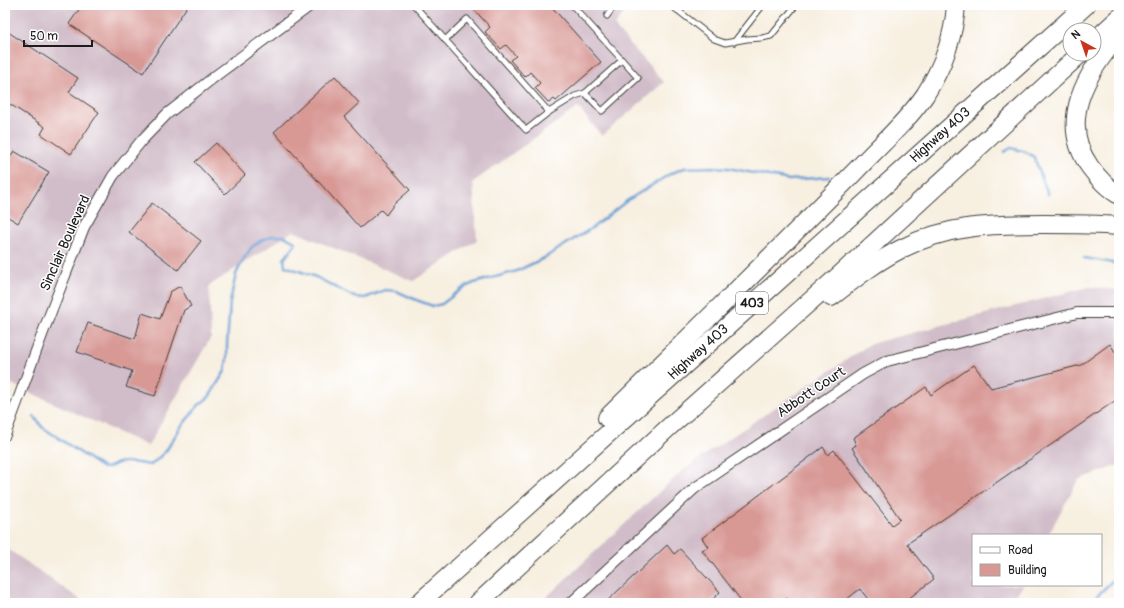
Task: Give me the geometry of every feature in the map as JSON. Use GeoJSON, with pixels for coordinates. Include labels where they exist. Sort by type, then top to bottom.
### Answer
{"type":"FeatureCollection","features":[{"type":"Feature","properties":{"kind":"highway"},"geometry":{"type":"LineString","coordinates":[[507,523],[528,496],[897,129],[925,95],[938,73],[951,37],[956,5]]}},
{"type":"Feature","properties":{"kind":"highway"},"geometry":{"type":"LineString","coordinates":[[1037,48],[1051,29],[1075,5]]}},
{"type":"Feature","properties":{"kind":"highway","name":"Highway 403"},"geometry":{"type":"LineString","coordinates":[[419,603],[1086,5]]}},
{"type":"Feature","properties":{"kind":"highway"},"geometry":{"type":"LineString","coordinates":[[1102,34],[1119,18]]}},
{"type":"Feature","properties":{"kind":"highway"},"geometry":{"type":"LineString","coordinates":[[1119,35],[1101,57],[1084,86],[1077,107],[1076,130],[1080,149],[1086,162],[1097,177],[1119,195]]}},
{"type":"Feature","properties":{"kind":"highway","name":"403"},"geometry":{"type":"LineString","coordinates":[[478,603],[669,427],[842,273],[1071,62]]}},
{"type":"Feature","properties":{"kind":"highway"},"geometry":{"type":"LineString","coordinates":[[669,427],[689,417],[802,319],[876,263],[901,249],[931,236],[951,230],[983,225],[1080,224],[1119,226]]}},
{"type":"Feature","properties":{"kind":"street","name":"Sinclair Boulevard"},"geometry":{"type":"LineString","coordinates":[[5,435],[84,227],[113,176],[142,140],[168,114],[218,74],[311,5]]}},
{"type":"Feature","properties":{"kind":"street","name":"Abbott Court"},"geometry":{"type":"LineString","coordinates":[[571,603],[695,488],[863,374],[887,361],[1077,313],[1119,313]]}},
{"type":"Feature","properties":{"kind":"lane"},"geometry":{"type":"LineString","coordinates":[[414,5],[526,130],[549,112],[575,96],[585,93],[622,60]]}},
{"type":"Feature","properties":{"kind":"lane"},"geometry":{"type":"LineString","coordinates":[[572,5],[638,78],[602,111],[585,93]]}},
{"type":"Feature","properties":{"kind":"lane"},"geometry":{"type":"LineString","coordinates":[[607,16],[615,5]]}},
{"type":"Feature","properties":{"kind":"lane"},"geometry":{"type":"LineString","coordinates":[[671,5],[714,39],[725,44],[771,36],[796,5]]}},
{"type":"Feature","properties":{"kind":"lane"},"geometry":{"type":"LineString","coordinates":[[677,10],[680,5]]}},
{"type":"Feature","properties":{"kind":"lane"},"geometry":{"type":"LineString","coordinates":[[734,42],[764,5]]}},
{"type":"Feature","properties":{"kind":"lane"},"geometry":{"type":"LineString","coordinates":[[445,40],[467,19],[549,112]]}},
{"type":"Feature","properties":{"kind":"shaded area"},"geometry":{"type":"Polygon","coordinates":[[[5,5],[630,5],[614,26],[664,82],[602,136],[578,107],[473,182],[477,240],[413,281],[293,231],[209,286],[211,337],[148,446],[5,381],[5,5]]]}},
{"type":"Feature","properties":{"kind":"shaded area"},"geometry":{"type":"Polygon","coordinates":[[[1089,287],[1119,290],[1119,465],[1078,480],[1049,534],[972,534],[972,586],[1021,586],[1012,603],[540,603],[671,481],[694,462],[870,344],[1089,287]]]}},
{"type":"Feature","properties":{"kind":"shaded area"},"geometry":{"type":"Polygon","coordinates":[[[5,547],[85,603],[5,603],[5,547]]]}},
{"type":"Feature","properties":{"kind":"building"},"geometry":{"type":"Polygon","coordinates":[[[82,5],[188,5],[143,73],[69,24],[82,5]]]}},
{"type":"Feature","properties":{"kind":"building"},"geometry":{"type":"Polygon","coordinates":[[[470,5],[550,5],[601,62],[556,101],[554,99],[549,103],[535,88],[540,83],[530,72],[525,77],[510,60],[516,56],[506,45],[501,49],[485,32],[490,27],[470,5]]]}},
{"type":"Feature","properties":{"kind":"building"},"geometry":{"type":"Polygon","coordinates":[[[5,30],[78,78],[69,92],[99,112],[71,154],[41,134],[45,127],[5,101],[5,30]]]}},
{"type":"Feature","properties":{"kind":"building"},"geometry":{"type":"Polygon","coordinates":[[[335,76],[359,103],[344,117],[410,190],[394,204],[386,215],[381,210],[360,228],[274,132],[335,76]]]}},
{"type":"Feature","properties":{"kind":"building"},"geometry":{"type":"Polygon","coordinates":[[[216,143],[245,175],[225,194],[195,162],[216,143]]]}},
{"type":"Feature","properties":{"kind":"building"},"geometry":{"type":"Polygon","coordinates":[[[14,151],[49,172],[18,223],[5,215],[5,165],[14,151]]]}},
{"type":"Feature","properties":{"kind":"building"},"geometry":{"type":"Polygon","coordinates":[[[152,203],[201,241],[178,270],[129,232],[152,203]]]}},
{"type":"Feature","properties":{"kind":"building"},"geometry":{"type":"Polygon","coordinates":[[[180,286],[191,306],[184,310],[155,396],[126,387],[132,371],[77,352],[88,323],[135,339],[142,313],[160,319],[170,292],[180,286]]]}},
{"type":"Feature","properties":{"kind":"building"},"geometry":{"type":"Polygon","coordinates":[[[1110,344],[1119,358],[1119,398],[907,544],[934,579],[903,603],[871,603],[860,589],[842,603],[791,603],[787,598],[781,603],[743,603],[702,550],[708,547],[702,538],[823,447],[828,455],[834,450],[892,525],[900,519],[852,448],[856,445],[853,438],[926,387],[931,395],[974,365],[991,388],[1081,365],[1110,344]]]}},
{"type":"Feature","properties":{"kind":"building"},"geometry":{"type":"Polygon","coordinates":[[[667,545],[674,554],[680,549],[720,592],[709,603],[605,603],[667,545]]]}},
{"type":"Feature","properties":{"kind":"waterway"},"geometry":{"type":"LineString","coordinates":[[1004,152],[1011,148],[1026,152],[1034,157],[1048,194]]}},
{"type":"Feature","properties":{"kind":"waterway"},"geometry":{"type":"LineString","coordinates":[[34,416],[42,427],[103,468],[126,462],[151,465],[166,451],[180,428],[199,405],[209,397],[225,371],[230,302],[236,274],[251,248],[260,241],[272,236],[284,236],[295,242],[295,245],[284,259],[285,266],[316,277],[354,297],[365,298],[385,290],[396,291],[433,306],[442,304],[463,288],[474,283],[517,271],[544,258],[592,228],[628,200],[670,174],[684,168],[728,168],[789,180],[829,177]]}},
{"type":"Feature","properties":{"kind":"waterway"},"geometry":{"type":"LineString","coordinates":[[1084,258],[1119,264]]}},
{"type":"Feature","properties":{"kind":"waterway"},"geometry":{"type":"LineString","coordinates":[[1090,603],[1119,574]]}}]}
